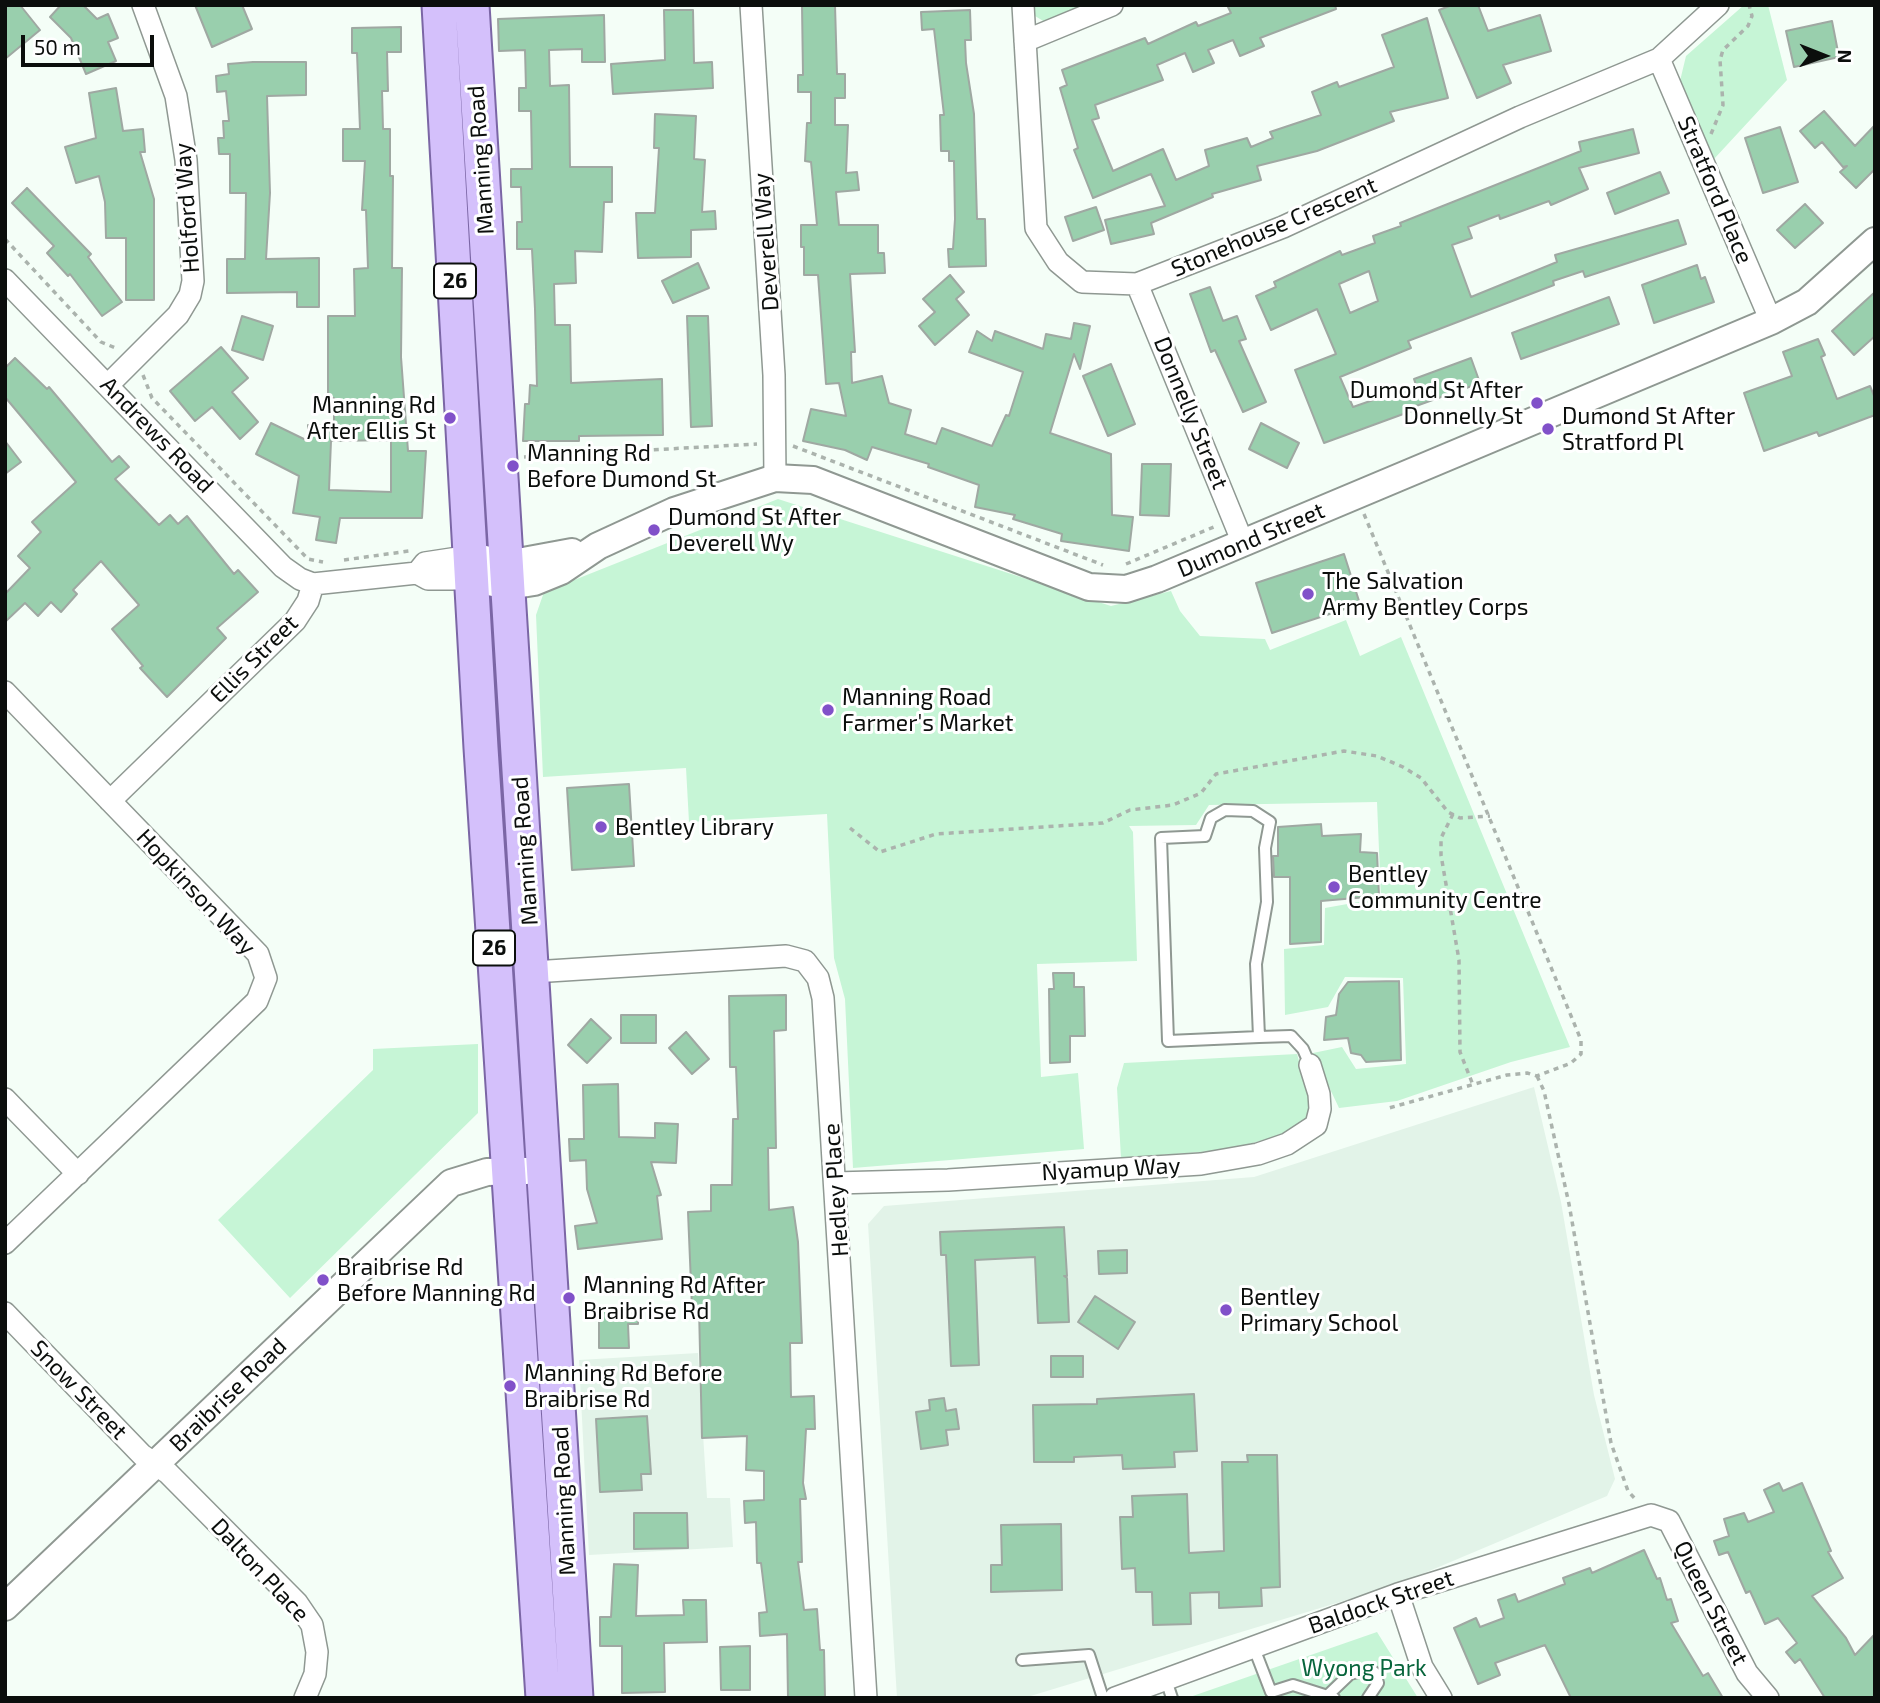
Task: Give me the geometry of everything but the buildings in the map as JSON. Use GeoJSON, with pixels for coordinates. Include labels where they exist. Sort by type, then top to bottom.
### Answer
{"type":"FeatureCollection","features":[{"type":"Feature","properties":{"kind":"main road","name":"Manning Road"},"geometry":{"type":"LineString","coordinates":[[439,5],[543,1698]]}},
{"type":"Feature","properties":{"kind":"main road","name":"Manning Road"},"geometry":{"type":"LineString","coordinates":[[472,5],[576,1698]]}},
{"type":"Feature","properties":{"kind":"street","name":"Holford Way"},"geometry":{"type":"LineString","coordinates":[[108,384],[178,314],[190,295],[194,271],[186,160],[176,96],[143,5]]}},
{"type":"Feature","properties":{"kind":"street","name":"Deverell Way"},"geometry":{"type":"LineString","coordinates":[[751,5],[774,375],[775,478]]}},
{"type":"Feature","properties":{"kind":"street","name":"Stonehouse Crescent"},"geometry":{"type":"LineString","coordinates":[[1023,5],[1035,228],[1058,262],[1082,282],[1137,284],[1283,227],[1520,117],[1659,59],[1718,5]]}},
{"type":"Feature","properties":{"kind":"street"},"geometry":{"type":"LineString","coordinates":[[1025,41],[1112,5]]}},
{"type":"Feature","properties":{"kind":"street","name":"Stratford Place"},"geometry":{"type":"LineString","coordinates":[[1659,59],[1771,321]]}},
{"type":"Feature","properties":{"kind":"street","name":"Dumond Street"},"geometry":{"type":"LineString","coordinates":[[472,568],[534,582],[561,570],[598,547],[674,511],[775,478],[799,478],[830,486],[1102,590],[1140,586],[1771,321],[1807,302],[1875,241]]}},
{"type":"Feature","properties":{"kind":"street","name":"Andrews Road"},"geometry":{"type":"LineString","coordinates":[[5,280],[283,567],[313,584]]}},
{"type":"Feature","properties":{"kind":"street","name":"Donnelly Street"},"geometry":{"type":"LineString","coordinates":[[1137,284],[1243,543]]}},
{"type":"Feature","properties":{"kind":"street"},"geometry":{"type":"LineString","coordinates":[[313,584],[417,573],[425,563],[472,568]]}},
{"type":"Feature","properties":{"kind":"street","name":"Ellis Street"},"geometry":{"type":"LineString","coordinates":[[110,800],[295,621],[309,601],[313,584]]}},
{"type":"Feature","properties":{"kind":"street","name":"Hopkinson Way"},"geometry":{"type":"LineString","coordinates":[[5,692],[258,954],[266,978],[257,1001],[5,1243]]}},
{"type":"Feature","properties":{"kind":"street","name":"Hedley Place"},"geometry":{"type":"LineString","coordinates":[[533,972],[786,956],[805,961],[818,978],[823,998],[866,1698]]}},
{"type":"Feature","properties":{"kind":"street","name":"Nyamup Way"},"geometry":{"type":"LineString","coordinates":[[835,1183],[948,1180],[1201,1164],[1258,1154],[1287,1144],[1316,1125],[1320,1109],[1310,1065]]}},
{"type":"Feature","properties":{"kind":"street"},"geometry":{"type":"LineString","coordinates":[[5,1099],[78,1174]]}},
{"type":"Feature","properties":{"kind":"street","name":"Braibrise Road"},"geometry":{"type":"LineString","coordinates":[[5,1607],[451,1183],[487,1172],[508,1161],[544,1156]]}},
{"type":"Feature","properties":{"kind":"street","name":"Snow Street"},"geometry":{"type":"LineString","coordinates":[[5,1313],[142,1455],[155,1464]]}},
{"type":"Feature","properties":{"kind":"street","name":"Dalton Place"},"geometry":{"type":"LineString","coordinates":[[155,1464],[297,1603],[312,1625],[317,1652],[315,1674],[305,1698]]}},
{"type":"Feature","properties":{"kind":"street","name":"Baldock Street"},"geometry":{"type":"LineString","coordinates":[[1115,1698],[1169,1689],[1254,1647],[1398,1594],[1651,1515]]}},
{"type":"Feature","properties":{"kind":"street","name":"Queen Street"},"geometry":{"type":"LineString","coordinates":[[1651,1515],[1669,1521],[1747,1673],[1768,1698]]}},
{"type":"Feature","properties":{"kind":"street"},"geometry":{"type":"LineString","coordinates":[[1398,1594],[1422,1667],[1441,1698]]}},
{"type":"Feature","properties":{"kind":"lane"},"geometry":{"type":"LineString","coordinates":[[1259,1037],[1256,964],[1267,902],[1265,848],[1270,822],[1253,811],[1225,810],[1211,818],[1205,836],[1161,838],[1168,1041],[1291,1036],[1303,1049],[1310,1065]]}},
{"type":"Feature","properties":{"kind":"lane"},"geometry":{"type":"LineString","coordinates":[[1254,1647],[1271,1692],[1293,1685],[1330,1697],[1350,1674],[1370,1669],[1376,1673],[1378,1683],[1367,1698]]}},
{"type":"Feature","properties":{"kind":"lane"},"geometry":{"type":"LineString","coordinates":[[1022,1660],[1089,1655],[1103,1698]]}},
{"type":"Feature","properties":{"kind":"path"},"geometry":{"type":"LineString","coordinates":[[1704,140],[1717,124],[1723,105],[1719,70],[1723,50],[1748,26],[1752,16],[1749,5]]}},
{"type":"Feature","properties":{"kind":"path"},"geometry":{"type":"LineString","coordinates":[[5,239],[101,342],[121,350],[143,375],[152,398],[310,561],[416,551]]}},
{"type":"Feature","properties":{"kind":"path"},"geometry":{"type":"LineString","coordinates":[[520,458],[763,444]]}},
{"type":"Feature","properties":{"kind":"path"},"geometry":{"type":"LineString","coordinates":[[789,444],[1115,569],[1221,524]]}},
{"type":"Feature","properties":{"kind":"path"},"geometry":{"type":"LineString","coordinates":[[1357,496],[1581,1040],[1581,1054],[1571,1063],[1537,1076],[1527,1073],[1507,1075],[1389,1108]]}},
{"type":"Feature","properties":{"kind":"path"},"geometry":{"type":"LineString","coordinates":[[850,828],[880,852],[936,834],[1103,823],[1130,810],[1173,805],[1201,793],[1216,774],[1344,751],[1377,756],[1403,767],[1421,778],[1453,814],[1460,818],[1490,816]]}},
{"type":"Feature","properties":{"kind":"path"},"geometry":{"type":"LineString","coordinates":[[1453,814],[1441,838],[1441,855],[1459,960],[1460,1052],[1473,1085]]}},
{"type":"Feature","properties":{"kind":"path"},"geometry":{"type":"LineString","coordinates":[[1537,1076],[1544,1091],[1569,1204],[1611,1443],[1628,1491],[1651,1515]]}},
{"type":"Feature","properties":{"kind":"shaded area","name":"Bentley Primary School"},"geometry":{"type":"Polygon","coordinates":[[[1534,1087],[1561,1202],[1594,1395],[1615,1479],[1607,1496],[1396,1585],[1024,1698],[897,1698],[868,1224],[884,1206],[1254,1177],[1534,1087]]]}},
{"type":"Feature","properties":{"kind":"shaded area"},"geometry":{"type":"Polygon","coordinates":[[[698,1353],[707,1498],[730,1498],[733,1547],[589,1555],[579,1360],[698,1353]]]}},
{"type":"Feature","properties":{"kind":"green space"},"geometry":{"type":"Polygon","coordinates":[[[1032,5],[1091,5],[1045,22],[1035,16],[1032,5]]]}},
{"type":"Feature","properties":{"kind":"green space"},"geometry":{"type":"Polygon","coordinates":[[[1744,5],[1768,5],[1787,80],[1714,159],[1680,81],[1686,56],[1744,5]]]}},
{"type":"Feature","properties":{"kind":"green space"},"geometry":{"type":"Polygon","coordinates":[[[778,499],[1111,606],[1171,591],[1180,611],[1200,636],[1265,639],[1270,650],[1346,620],[1360,656],[1401,637],[1570,1047],[1511,1062],[1397,1101],[1339,1108],[1313,1053],[1342,1047],[1356,1069],[1406,1064],[1403,978],[1345,977],[1328,1007],[1285,1015],[1284,949],[1324,945],[1325,908],[1381,898],[1377,802],[1209,805],[1196,825],[1129,826],[1133,832],[1137,961],[1037,964],[1041,1077],[1078,1073],[1084,1149],[853,1168],[845,999],[834,958],[827,814],[689,822],[686,768],[543,777],[536,615],[544,592],[778,499]]]}},
{"type":"Feature","properties":{"kind":"green space"},"geometry":{"type":"Polygon","coordinates":[[[478,1044],[478,1113],[290,1298],[218,1220],[373,1070],[373,1049],[478,1044]]]}},
{"type":"Feature","properties":{"kind":"green space"},"geometry":{"type":"Polygon","coordinates":[[[1297,1054],[1311,1102],[1307,1120],[1278,1136],[1227,1150],[1121,1158],[1117,1088],[1124,1063],[1297,1054]]]}},
{"type":"Feature","properties":{"kind":"green space","name":"Wyong Park"},"geometry":{"type":"Polygon","coordinates":[[[1377,1632],[1418,1698],[1187,1698],[1377,1632]]]}},
{"type":"Feature","properties":{"kind":"place","name":"Dumond St After Donnelly St"},"geometry":{"type":"Point","coordinates":[1537,403]}},
{"type":"Feature","properties":{"kind":"place","name":"Manning Rd After Ellis St"},"geometry":{"type":"Point","coordinates":[450,418]}},
{"type":"Feature","properties":{"kind":"place","name":"Dumond St After Stratford Pl"},"geometry":{"type":"Point","coordinates":[1548,429]}},
{"type":"Feature","properties":{"kind":"place","name":"Manning Rd Before Dumond St"},"geometry":{"type":"Point","coordinates":[513,466]}},
{"type":"Feature","properties":{"kind":"place","name":"Dumond St After Deverell Wy"},"geometry":{"type":"Point","coordinates":[654,530]}},
{"type":"Feature","properties":{"kind":"place","name":"The Salvation Army Bentley Corps"},"geometry":{"type":"Point","coordinates":[1308,594]}},
{"type":"Feature","properties":{"kind":"place","name":"Manning Road Farmer's Market"},"geometry":{"type":"Point","coordinates":[828,710]}},
{"type":"Feature","properties":{"kind":"place","name":"Bentley Library"},"geometry":{"type":"Point","coordinates":[601,827]}},
{"type":"Feature","properties":{"kind":"place","name":"Bentley Community Centre"},"geometry":{"type":"Point","coordinates":[1334,887]}},
{"type":"Feature","properties":{"kind":"place","name":"Braibrise Rd Before Manning Rd"},"geometry":{"type":"Point","coordinates":[323,1280]}},
{"type":"Feature","properties":{"kind":"place","name":"Manning Rd After Braibrise Rd"},"geometry":{"type":"Point","coordinates":[569,1298]}},
{"type":"Feature","properties":{"kind":"place","name":"Bentley Primary School"},"geometry":{"type":"Point","coordinates":[1226,1310]}},
{"type":"Feature","properties":{"kind":"place","name":"Manning Rd Before Braibrise Rd"},"geometry":{"type":"Point","coordinates":[510,1386]}}]}
